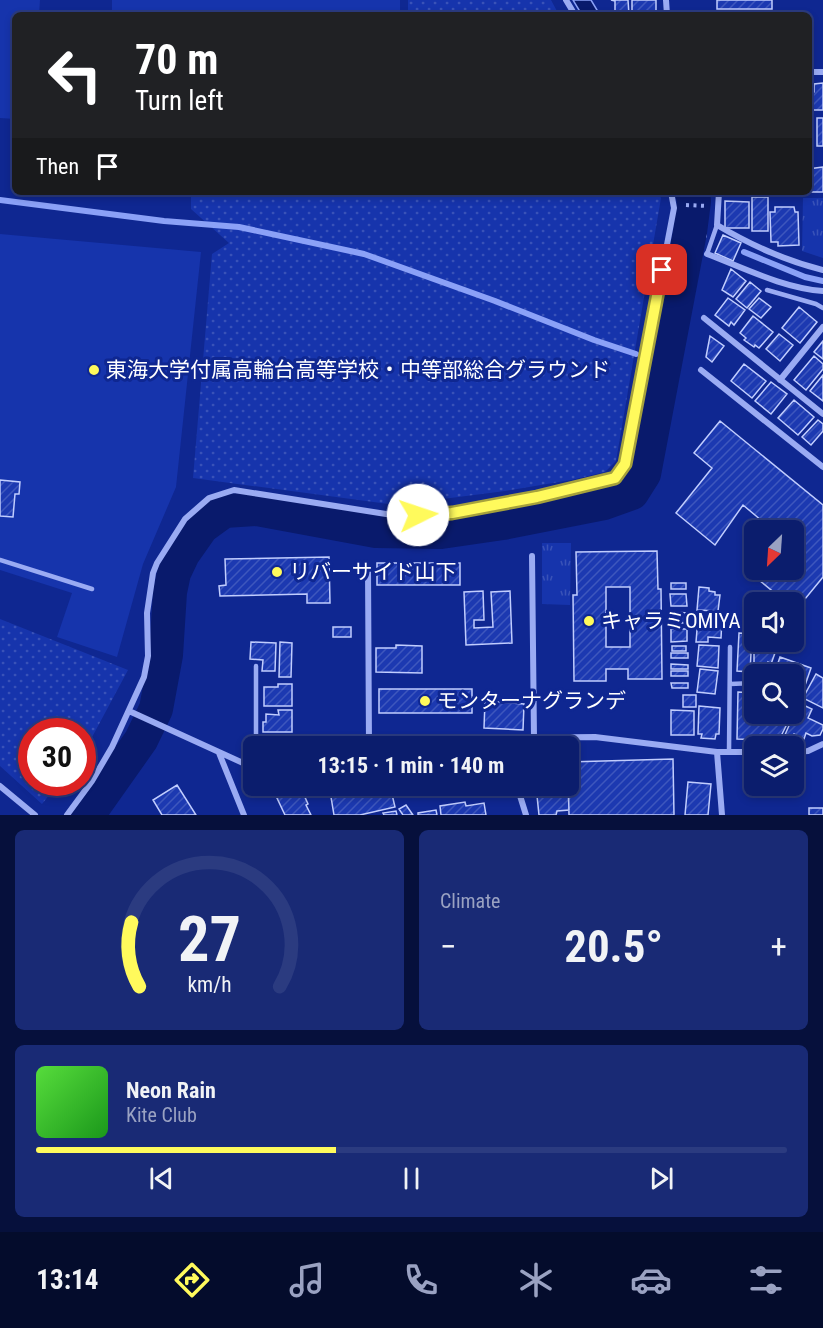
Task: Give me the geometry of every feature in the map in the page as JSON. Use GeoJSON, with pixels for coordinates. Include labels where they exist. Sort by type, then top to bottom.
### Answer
{"type":"FeatureCollection","features":[{"type":"Feature","properties":{"kind":"street"},"geometry":{"type":"LineString","coordinates":[[67,815],[92,781],[112,747],[144,677],[148,656],[147,613],[153,573],[157,563],[185,519],[209,498],[234,490],[386,514],[418,515],[452,513],[537,497],[615,478],[625,464],[674,208],[672,195]]}},
{"type":"Feature","properties":{"kind":"street"},"geometry":{"type":"LineString","coordinates":[[719,195],[717,225],[805,265],[823,270]]}},
{"type":"Feature","properties":{"kind":"street"},"geometry":{"type":"LineString","coordinates":[[707,254],[772,279],[823,291]]}},
{"type":"Feature","properties":{"kind":"street"},"geometry":{"type":"LineString","coordinates":[[704,318],[823,414]]}},
{"type":"Feature","properties":{"kind":"street"},"geometry":{"type":"LineString","coordinates":[[780,380],[823,327]]}},
{"type":"Feature","properties":{"kind":"street"},"geometry":{"type":"LineString","coordinates":[[701,370],[823,467]]}},
{"type":"Feature","properties":{"kind":"street"},"geometry":{"type":"LineString","coordinates":[[532,556],[534,736]]}},
{"type":"Feature","properties":{"kind":"street"},"geometry":{"type":"LineString","coordinates":[[368,568],[369,736]]}},
{"type":"Feature","properties":{"kind":"street"},"geometry":{"type":"LineString","coordinates":[[129,711],[243,763]]}},
{"type":"Feature","properties":{"kind":"street"},"geometry":{"type":"LineString","coordinates":[[579,737],[595,737],[717,752],[744,752]]}},
{"type":"Feature","properties":{"kind":"street"},"geometry":{"type":"LineString","coordinates":[[804,751],[823,744]]}},
{"type":"Feature","properties":{"kind":"street"},"geometry":{"type":"LineString","coordinates":[[717,752],[722,815]]}},
{"type":"Feature","properties":{"kind":"street"},"geometry":{"type":"LineString","coordinates":[[219,753],[244,815]]}},
{"type":"Feature","properties":{"kind":"street"},"geometry":{"type":"LineString","coordinates":[[0,786],[35,815]]}},
{"type":"Feature","properties":{"kind":"street"},"geometry":{"type":"LineString","coordinates":[[520,796],[525,815]]}},
{"type":"Feature","properties":{"kind":"lane"},"geometry":{"type":"LineString","coordinates":[[707,254],[717,225]]}},
{"type":"Feature","properties":{"kind":"lane"},"geometry":{"type":"LineString","coordinates":[[767,290],[823,308]]}},
{"type":"Feature","properties":{"kind":"lane"},"geometry":{"type":"LineString","coordinates":[[0,560],[92,589]]}},
{"type":"Feature","properties":{"kind":"lane"},"geometry":{"type":"LineString","coordinates":[[729,752],[730,646]]}},
{"type":"Feature","properties":{"kind":"lane"},"geometry":{"type":"LineString","coordinates":[[256,666],[256,736]]}},
{"type":"Feature","properties":{"kind":"lane"},"geometry":{"type":"LineString","coordinates":[[730,684],[744,683]]}},
{"type":"Feature","properties":{"kind":"path"},"geometry":{"type":"LineString","coordinates":[[673,204],[719,207]]}},
{"type":"Feature","properties":{"kind":"green space"},"geometry":{"type":"Polygon","coordinates":[[[0,0],[40,0],[39,12],[12,12],[12,119],[0,118],[0,0]]]}},
{"type":"Feature","properties":{"kind":"green space"},"geometry":{"type":"Polygon","coordinates":[[[112,0],[400,0],[400,12],[112,12],[112,0]]]}},
{"type":"Feature","properties":{"kind":"green space"},"geometry":{"type":"Polygon","coordinates":[[[408,0],[551,0],[557,12],[408,12],[408,0]]]}},
{"type":"Feature","properties":{"kind":"green space"},"geometry":{"type":"Polygon","coordinates":[[[191,195],[660,195],[661,198],[616,461],[605,472],[571,480],[396,505],[193,478],[212,254],[229,243],[191,209],[191,195]]]}},
{"type":"Feature","properties":{"kind":"green space"},"geometry":{"type":"Polygon","coordinates":[[[803,198],[823,198],[823,258],[802,251],[803,198]]]}},
{"type":"Feature","properties":{"kind":"green space","name":"東海大学付属高輪台高等学校・中等部総合グラウンド"},"geometry":{"type":"Polygon","coordinates":[[[0,234],[201,252],[176,487],[143,564],[117,657],[57,637],[72,593],[0,570],[0,234]]]}},
{"type":"Feature","properties":{"kind":"green space"},"geometry":{"type":"Polygon","coordinates":[[[542,543],[571,543],[570,605],[542,604],[542,543]]]}},
{"type":"Feature","properties":{"kind":"green space"},"geometry":{"type":"Polygon","coordinates":[[[0,619],[128,670],[96,730],[96,718],[18,718],[18,782],[0,766],[0,619]]]}},
{"type":"Feature","properties":{"kind":"green space"},"geometry":{"type":"Polygon","coordinates":[[[33,796],[48,796],[42,804],[33,796]]]}},
{"type":"Feature","properties":{"kind":"shaded area"},"geometry":{"type":"Polygon","coordinates":[[[573,0],[591,0],[598,12],[580,12],[573,0]]]}},
{"type":"Feature","properties":{"kind":"building"},"geometry":{"type":"Polygon","coordinates":[[[611,0],[628,0],[629,12],[615,11],[615,1],[611,0]]]}},
{"type":"Feature","properties":{"kind":"building"},"geometry":{"type":"Polygon","coordinates":[[[632,0],[656,0],[656,12],[632,12],[632,0]]]}},
{"type":"Feature","properties":{"kind":"building"},"geometry":{"type":"Polygon","coordinates":[[[717,0],[772,0],[772,9],[717,9],[717,0]]]}},
{"type":"Feature","properties":{"kind":"building"},"geometry":{"type":"Polygon","coordinates":[[[823,83],[823,110],[812,110],[814,84],[823,83]]]}},
{"type":"Feature","properties":{"kind":"building"},"geometry":{"type":"Polygon","coordinates":[[[817,118],[823,118],[823,146],[817,146],[817,118]]]}},
{"type":"Feature","properties":{"kind":"building"},"geometry":{"type":"Polygon","coordinates":[[[823,167],[823,192],[812,192],[812,168],[823,167]]]}},
{"type":"Feature","properties":{"kind":"building"},"geometry":{"type":"Polygon","coordinates":[[[752,197],[768,197],[768,231],[752,231],[752,197]]]}},
{"type":"Feature","properties":{"kind":"building"},"geometry":{"type":"Polygon","coordinates":[[[725,201],[749,202],[749,228],[725,228],[725,201]]]}},
{"type":"Feature","properties":{"kind":"building"},"geometry":{"type":"Polygon","coordinates":[[[775,207],[794,207],[795,212],[798,212],[799,245],[778,246],[778,242],[771,242],[770,212],[775,212],[775,207]]]}},
{"type":"Feature","properties":{"kind":"building"},"geometry":{"type":"Polygon","coordinates":[[[723,235],[741,243],[733,261],[715,253],[723,235]]]}},
{"type":"Feature","properties":{"kind":"building"},"geometry":{"type":"Polygon","coordinates":[[[731,269],[746,281],[733,297],[722,290],[731,269]]]}},
{"type":"Feature","properties":{"kind":"building"},"geometry":{"type":"Polygon","coordinates":[[[750,282],[761,291],[747,308],[736,299],[750,282]]]}},
{"type":"Feature","properties":{"kind":"building"},"geometry":{"type":"Polygon","coordinates":[[[728,298],[745,310],[734,325],[731,322],[729,326],[715,315],[728,298]]]}},
{"type":"Feature","properties":{"kind":"building"},"geometry":{"type":"Polygon","coordinates":[[[759,298],[771,307],[761,318],[749,309],[759,298]]]}},
{"type":"Feature","properties":{"kind":"building"},"geometry":{"type":"Polygon","coordinates":[[[799,307],[817,322],[800,343],[782,328],[799,307]]]}},
{"type":"Feature","properties":{"kind":"building"},"geometry":{"type":"Polygon","coordinates":[[[753,316],[773,332],[759,348],[744,340],[746,338],[740,333],[753,316]]]}},
{"type":"Feature","properties":{"kind":"building"},"geometry":{"type":"Polygon","coordinates":[[[779,334],[793,345],[780,361],[766,349],[779,334]]]}},
{"type":"Feature","properties":{"kind":"building"},"geometry":{"type":"Polygon","coordinates":[[[710,336],[724,346],[712,362],[706,357],[710,336]]]}},
{"type":"Feature","properties":{"kind":"building"},"geometry":{"type":"Polygon","coordinates":[[[823,341],[823,359],[814,352],[823,341]]]}},
{"type":"Feature","properties":{"kind":"building"},"geometry":{"type":"Polygon","coordinates":[[[814,356],[823,364],[823,369],[806,390],[794,380],[814,356]]]}},
{"type":"Feature","properties":{"kind":"building"},"geometry":{"type":"Polygon","coordinates":[[[744,364],[766,381],[752,398],[731,381],[744,364]]]}},
{"type":"Feature","properties":{"kind":"building"},"geometry":{"type":"Polygon","coordinates":[[[823,375],[823,401],[810,391],[823,375]]]}},
{"type":"Feature","properties":{"kind":"building"},"geometry":{"type":"Polygon","coordinates":[[[771,382],[787,394],[771,414],[755,401],[771,382]]]}},
{"type":"Feature","properties":{"kind":"building"},"geometry":{"type":"Polygon","coordinates":[[[794,400],[814,417],[798,435],[778,418],[794,400]]]}},
{"type":"Feature","properties":{"kind":"building"},"geometry":{"type":"Polygon","coordinates":[[[818,420],[823,424],[823,431],[811,445],[802,437],[818,420]]]}},
{"type":"Feature","properties":{"kind":"building"},"geometry":{"type":"Polygon","coordinates":[[[720,421],[823,505],[823,577],[804,600],[804,592],[774,592],[759,580],[804,580],[804,520],[761,520],[743,505],[715,545],[676,513],[712,468],[694,453],[720,421]]]}},
{"type":"Feature","properties":{"kind":"building"},"geometry":{"type":"Polygon","coordinates":[[[0,480],[20,482],[19,494],[15,494],[13,517],[0,516],[0,480]]]}},
{"type":"Feature","properties":{"kind":"building","name":"キャラミOMIYA"},"geometry":{"type":"Polygon","coordinates":[[[657,551],[658,589],[661,589],[662,679],[628,679],[628,669],[606,669],[606,681],[574,681],[573,595],[577,595],[576,552],[657,551]],[[606,587],[606,647],[630,647],[630,587],[606,587]]]}},
{"type":"Feature","properties":{"kind":"building","name":"リバーサイド山下"},"geometry":{"type":"Polygon","coordinates":[[[329,557],[330,603],[307,603],[307,594],[220,596],[219,586],[226,585],[225,559],[329,557]]]}},
{"type":"Feature","properties":{"kind":"building"},"geometry":{"type":"Polygon","coordinates":[[[377,563],[460,563],[460,585],[377,585],[377,563]]]}},
{"type":"Feature","properties":{"kind":"building"},"geometry":{"type":"Polygon","coordinates":[[[671,583],[686,583],[686,589],[671,589],[671,583]]]}},
{"type":"Feature","properties":{"kind":"building"},"geometry":{"type":"Polygon","coordinates":[[[699,587],[709,588],[709,591],[715,592],[715,595],[720,595],[718,611],[697,610],[699,587]]]}},
{"type":"Feature","properties":{"kind":"building"},"geometry":{"type":"Polygon","coordinates":[[[483,591],[484,620],[474,620],[474,628],[493,627],[491,592],[510,591],[512,643],[466,645],[464,592],[483,591]]]}},
{"type":"Feature","properties":{"kind":"building"},"geometry":{"type":"Polygon","coordinates":[[[670,594],[686,594],[687,606],[671,606],[670,594]]]}},
{"type":"Feature","properties":{"kind":"building"},"geometry":{"type":"Polygon","coordinates":[[[672,612],[688,613],[688,623],[671,623],[672,612]]]}},
{"type":"Feature","properties":{"kind":"building"},"geometry":{"type":"Polygon","coordinates":[[[698,618],[722,619],[721,638],[708,637],[708,642],[696,642],[698,618]]]}},
{"type":"Feature","properties":{"kind":"building"},"geometry":{"type":"Polygon","coordinates":[[[333,627],[351,627],[351,637],[333,637],[333,627]]]}},
{"type":"Feature","properties":{"kind":"building"},"geometry":{"type":"Polygon","coordinates":[[[671,629],[687,629],[687,641],[671,642],[671,629]]]}},
{"type":"Feature","properties":{"kind":"building"},"geometry":{"type":"Polygon","coordinates":[[[739,633],[744,633],[744,652],[751,652],[750,664],[744,664],[744,672],[737,671],[739,633]]]}},
{"type":"Feature","properties":{"kind":"building"},"geometry":{"type":"Polygon","coordinates":[[[251,642],[276,643],[275,671],[262,671],[263,660],[250,659],[251,642]]]}},
{"type":"Feature","properties":{"kind":"building"},"geometry":{"type":"Polygon","coordinates":[[[280,642],[292,643],[291,677],[279,677],[280,642]]]}},
{"type":"Feature","properties":{"kind":"building"},"geometry":{"type":"Polygon","coordinates":[[[396,645],[422,646],[422,673],[376,672],[376,648],[396,648],[396,645]]]}},
{"type":"Feature","properties":{"kind":"building"},"geometry":{"type":"Polygon","coordinates":[[[699,645],[719,646],[718,668],[697,666],[699,645]]]}},
{"type":"Feature","properties":{"kind":"building"},"geometry":{"type":"Polygon","coordinates":[[[672,646],[686,646],[686,651],[672,651],[672,646]]]}},
{"type":"Feature","properties":{"kind":"building"},"geometry":{"type":"Polygon","coordinates":[[[754,652],[775,652],[771,664],[768,662],[768,664],[754,664],[754,652]]]}},
{"type":"Feature","properties":{"kind":"building"},"geometry":{"type":"Polygon","coordinates":[[[671,653],[688,653],[688,658],[671,658],[671,653]]]}},
{"type":"Feature","properties":{"kind":"building"},"geometry":{"type":"Polygon","coordinates":[[[780,657],[800,664],[778,664],[780,657]]]}},
{"type":"Feature","properties":{"kind":"building"},"geometry":{"type":"Polygon","coordinates":[[[671,664],[688,665],[688,669],[671,669],[671,664]]]}},
{"type":"Feature","properties":{"kind":"building"},"geometry":{"type":"Polygon","coordinates":[[[804,666],[811,668],[804,688],[804,666]]]}},
{"type":"Feature","properties":{"kind":"building"},"geometry":{"type":"Polygon","coordinates":[[[700,669],[718,671],[715,694],[697,692],[700,669]]]}},
{"type":"Feature","properties":{"kind":"building"},"geometry":{"type":"Polygon","coordinates":[[[671,671],[688,671],[688,676],[671,676],[671,671]]]}},
{"type":"Feature","properties":{"kind":"building"},"geometry":{"type":"Polygon","coordinates":[[[816,674],[823,678],[823,708],[804,698],[816,674]]]}},
{"type":"Feature","properties":{"kind":"building"},"geometry":{"type":"Polygon","coordinates":[[[671,683],[688,683],[688,688],[672,688],[671,683]]]}},
{"type":"Feature","properties":{"kind":"building"},"geometry":{"type":"Polygon","coordinates":[[[278,684],[292,684],[292,706],[264,706],[264,687],[278,687],[278,684]]]}},
{"type":"Feature","properties":{"kind":"building","name":"モンターナグランデ"},"geometry":{"type":"Polygon","coordinates":[[[379,689],[472,689],[472,713],[379,713],[379,689]]]}},
{"type":"Feature","properties":{"kind":"building"},"geometry":{"type":"Polygon","coordinates":[[[738,692],[744,692],[744,724],[787,724],[781,736],[744,736],[744,739],[737,739],[738,692]]]}},
{"type":"Feature","properties":{"kind":"building"},"geometry":{"type":"Polygon","coordinates":[[[683,695],[696,695],[696,707],[683,707],[683,695]]]}},
{"type":"Feature","properties":{"kind":"building"},"geometry":{"type":"Polygon","coordinates":[[[485,701],[524,704],[523,730],[484,728],[485,701]]]}},
{"type":"Feature","properties":{"kind":"building"},"geometry":{"type":"Polygon","coordinates":[[[804,705],[812,709],[808,718],[823,725],[820,735],[812,736],[806,733],[804,739],[804,736],[794,734],[784,736],[790,724],[804,724],[804,705]]]}},
{"type":"Feature","properties":{"kind":"building"},"geometry":{"type":"Polygon","coordinates":[[[699,706],[720,708],[719,734],[716,734],[715,739],[701,738],[702,734],[698,734],[699,706]]]}},
{"type":"Feature","properties":{"kind":"building"},"geometry":{"type":"Polygon","coordinates":[[[278,710],[292,710],[292,732],[263,732],[266,714],[279,715],[278,710]]]}},
{"type":"Feature","properties":{"kind":"building"},"geometry":{"type":"Polygon","coordinates":[[[671,710],[694,711],[694,735],[671,735],[671,710]]]}},
{"type":"Feature","properties":{"kind":"building"},"geometry":{"type":"Polygon","coordinates":[[[673,759],[674,815],[569,815],[569,796],[579,796],[579,762],[673,759]]]}},
{"type":"Feature","properties":{"kind":"building"},"geometry":{"type":"Polygon","coordinates":[[[688,782],[711,784],[708,815],[685,815],[688,782]]]}},
{"type":"Feature","properties":{"kind":"building"},"geometry":{"type":"Polygon","coordinates":[[[177,785],[196,815],[162,815],[153,800],[177,785]]]}},
{"type":"Feature","properties":{"kind":"building"},"geometry":{"type":"Polygon","coordinates":[[[304,796],[311,815],[285,815],[277,798],[304,796]]]}},
{"type":"Feature","properties":{"kind":"building"},"geometry":{"type":"Polygon","coordinates":[[[392,796],[395,807],[360,815],[334,815],[331,797],[392,796]]]}},
{"type":"Feature","properties":{"kind":"building"},"geometry":{"type":"Polygon","coordinates":[[[537,796],[568,796],[569,810],[557,811],[556,815],[539,815],[537,796]]]}},
{"type":"Feature","properties":{"kind":"building"},"geometry":{"type":"Polygon","coordinates":[[[465,802],[466,806],[484,803],[486,815],[441,815],[440,806],[465,802]]]}},
{"type":"Feature","properties":{"kind":"building"},"geometry":{"type":"Polygon","coordinates":[[[406,805],[413,815],[403,815],[399,809],[406,805]]]}},
{"type":"Feature","properties":{"kind":"building"},"geometry":{"type":"Polygon","coordinates":[[[809,808],[823,808],[823,815],[809,815],[809,808]]]}},
{"type":"Feature","properties":{"kind":"building"},"geometry":{"type":"Polygon","coordinates":[[[436,810],[437,815],[418,815],[418,813],[436,810]]]}},
{"type":"Feature","properties":{"kind":"building"},"geometry":{"type":"Polygon","coordinates":[[[396,811],[397,815],[384,815],[383,813],[396,811]]]}},
{"type":"Feature","properties":{"kind":"waterway"},"geometry":{"type":"LineString","coordinates":[[88,815],[141,740],[156,709],[166,655],[170,592],[174,573],[183,554],[202,527],[224,511],[257,509],[376,531],[441,532],[503,523],[604,503],[632,493],[644,474],[690,232],[693,195]]}},
{"type":"Feature","properties":{"kind":"waterway"},"geometry":{"type":"LineString","coordinates":[[0,200],[164,221],[239,227],[364,254],[636,354]]}},
{"type":"Feature","properties":{"kind":"waterway"},"geometry":{"type":"LineString","coordinates":[[690,232],[704,236]]}},
{"type":"Feature","properties":{"kind":"waterway"},"geometry":{"type":"LineString","coordinates":[[744,252],[805,277],[823,281]]}},
{"type":"Feature","properties":{"kind":"place","name":"東海大学付属高輪台高等学校・中等部総合グラウンド"},"geometry":{"type":"Point","coordinates":[94,370]}},
{"type":"Feature","properties":{"kind":"place","name":"リバーサイド山下"},"geometry":{"type":"Point","coordinates":[277,572]}},
{"type":"Feature","properties":{"kind":"place","name":"キャラミOMIYA"},"geometry":{"type":"Point","coordinates":[589,621]}},
{"type":"Feature","properties":{"kind":"place","name":"モンターナグランデ"},"geometry":{"type":"Point","coordinates":[425,701]}},
{"type":"Feature","properties":{"kind":"route"},"geometry":{"type":"LineString","coordinates":[[418,515],[452,513],[607,482],[615,478],[625,464],[662,270]]}}]}
